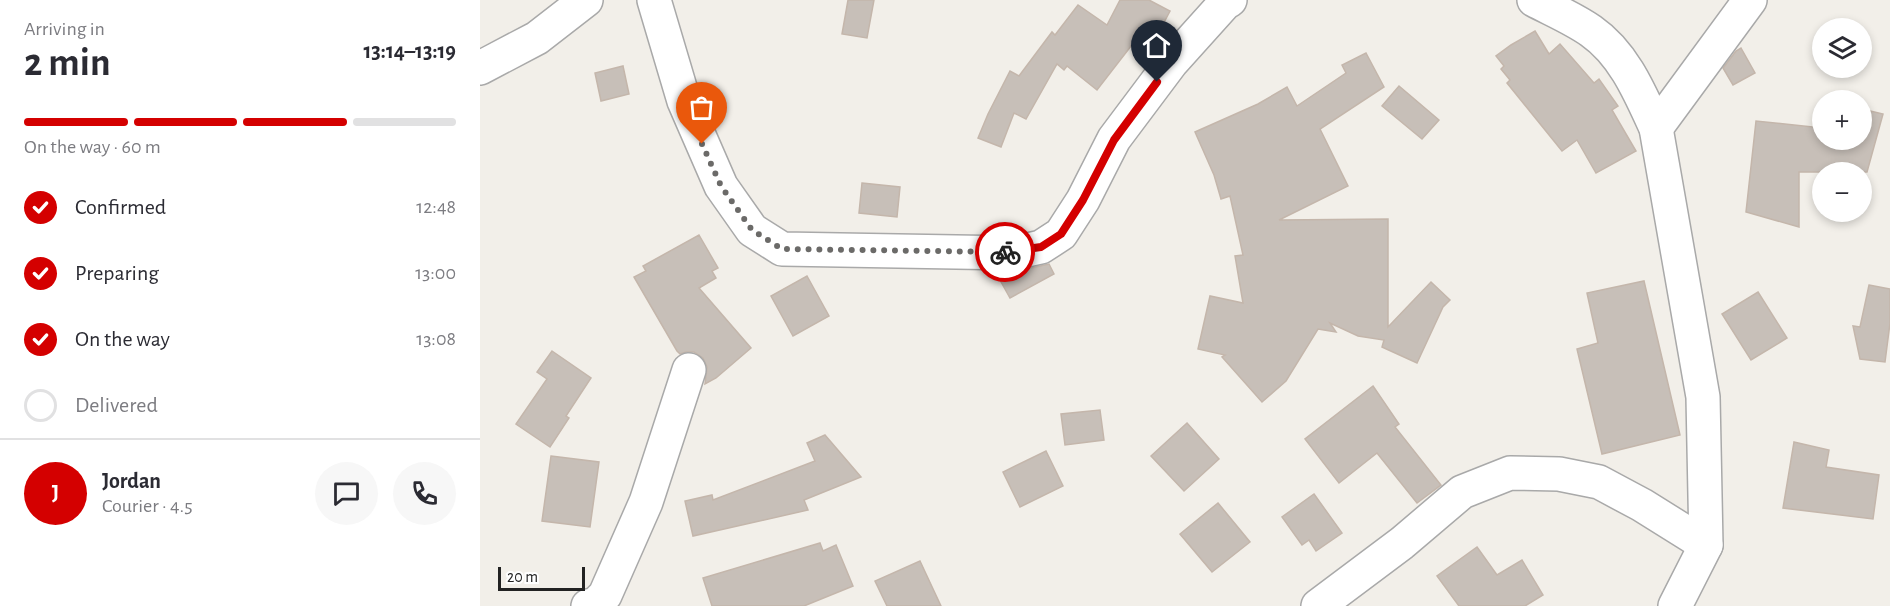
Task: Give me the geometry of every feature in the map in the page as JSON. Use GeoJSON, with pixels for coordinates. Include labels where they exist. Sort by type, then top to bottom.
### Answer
{"type":"FeatureCollection","features":[{"type":"Feature","properties":{"kind":"street"},"geometry":{"type":"LineString","coordinates":[[480,69],[537,38],[586,0]]}},
{"type":"Feature","properties":{"kind":"street"},"geometry":{"type":"LineString","coordinates":[[654,0],[684,101],[721,186],[752,230],[782,249],[1014,253],[1041,247],[1061,234],[1083,200],[1114,140],[1171,63],[1230,0]]}},
{"type":"Feature","properties":{"kind":"street"},"geometry":{"type":"LineString","coordinates":[[1534,0],[1592,32],[1621,61],[1639,91],[1656,128],[1703,397],[1706,545],[1675,606]]}},
{"type":"Feature","properties":{"kind":"street"},"geometry":{"type":"LineString","coordinates":[[1656,128],[1750,0]]}},
{"type":"Feature","properties":{"kind":"street"},"geometry":{"type":"LineString","coordinates":[[588,606],[597,604],[605,595],[646,502],[688,370]]}},
{"type":"Feature","properties":{"kind":"street"},"geometry":{"type":"LineString","coordinates":[[1318,606],[1402,543],[1461,492],[1510,473],[1559,474],[1599,482],[1642,505],[1706,545]]}},
{"type":"Feature","properties":{"kind":"building"},"geometry":{"type":"Polygon","coordinates":[[[848,0],[874,0],[867,38],[842,34],[848,0]]]}},
{"type":"Feature","properties":{"kind":"building"},"geometry":{"type":"Polygon","coordinates":[[[1120,0],[1149,0],[1170,11],[1152,45],[1138,37],[1097,90],[1067,66],[1064,70],[1057,64],[1026,119],[1014,113],[1001,147],[978,138],[1010,71],[1019,76],[1052,32],[1055,35],[1078,5],[1107,25],[1120,0]]]}},
{"type":"Feature","properties":{"kind":"building"},"geometry":{"type":"Polygon","coordinates":[[[1535,31],[1549,54],[1560,44],[1594,83],[1599,79],[1618,106],[1612,110],[1636,151],[1596,173],[1577,140],[1562,151],[1507,83],[1510,80],[1501,69],[1504,66],[1496,56],[1535,31]]]}},
{"type":"Feature","properties":{"kind":"building"},"geometry":{"type":"Polygon","coordinates":[[[1741,48],[1755,73],[1733,85],[1723,68],[1741,48]]]}},
{"type":"Feature","properties":{"kind":"building"},"geometry":{"type":"Polygon","coordinates":[[[1366,53],[1384,87],[1320,129],[1348,186],[1279,220],[1388,219],[1388,327],[1431,282],[1450,300],[1443,307],[1417,363],[1382,347],[1384,340],[1358,336],[1330,323],[1336,332],[1318,329],[1286,381],[1262,402],[1222,357],[1225,355],[1198,349],[1210,296],[1243,303],[1235,256],[1243,255],[1230,196],[1221,199],[1214,175],[1195,132],[1258,104],[1287,87],[1297,106],[1346,73],[1342,65],[1366,53]]]}},
{"type":"Feature","properties":{"kind":"building"},"geometry":{"type":"Polygon","coordinates":[[[623,66],[629,94],[601,101],[595,73],[623,66]]]}},
{"type":"Feature","properties":{"kind":"building"},"geometry":{"type":"Polygon","coordinates":[[[1399,86],[1439,120],[1422,139],[1382,106],[1399,86]]]}},
{"type":"Feature","properties":{"kind":"building"},"geometry":{"type":"Polygon","coordinates":[[[1872,111],[1883,114],[1870,162],[1812,162],[1812,172],[1799,172],[1799,227],[1746,212],[1756,121],[1812,127],[1812,150],[1872,150],[1872,111]]]}},
{"type":"Feature","properties":{"kind":"building"},"geometry":{"type":"Polygon","coordinates":[[[862,183],[900,187],[897,217],[859,213],[862,183]]]}},
{"type":"Feature","properties":{"kind":"building"},"geometry":{"type":"Polygon","coordinates":[[[699,235],[718,268],[712,271],[716,278],[699,288],[751,348],[716,378],[705,384],[707,367],[703,358],[694,352],[680,354],[677,351],[634,277],[646,271],[643,266],[699,235]]]}},
{"type":"Feature","properties":{"kind":"building"},"geometry":{"type":"Polygon","coordinates":[[[1049,264],[1054,274],[1010,298],[995,271],[1018,271],[1049,264]]]}},
{"type":"Feature","properties":{"kind":"building"},"geometry":{"type":"Polygon","coordinates":[[[807,276],[829,316],[793,336],[771,296],[807,276]]]}},
{"type":"Feature","properties":{"kind":"building"},"geometry":{"type":"Polygon","coordinates":[[[1644,281],[1680,435],[1602,454],[1577,349],[1598,343],[1587,293],[1644,281]]]}},
{"type":"Feature","properties":{"kind":"building"},"geometry":{"type":"Polygon","coordinates":[[[1869,285],[1890,289],[1890,323],[1885,362],[1860,359],[1853,326],[1860,327],[1869,285]]]}},
{"type":"Feature","properties":{"kind":"building"},"geometry":{"type":"Polygon","coordinates":[[[1758,292],[1787,338],[1751,360],[1722,314],[1758,292]]]}},
{"type":"Feature","properties":{"kind":"building"},"geometry":{"type":"Polygon","coordinates":[[[552,351],[591,378],[566,416],[569,418],[550,447],[516,424],[547,379],[537,372],[552,351]]]}},
{"type":"Feature","properties":{"kind":"building"},"geometry":{"type":"Polygon","coordinates":[[[1373,386],[1399,424],[1395,427],[1441,485],[1417,503],[1377,453],[1339,483],[1305,439],[1373,386]]]}},
{"type":"Feature","properties":{"kind":"building"},"geometry":{"type":"Polygon","coordinates":[[[1100,410],[1104,440],[1065,445],[1061,414],[1100,410]]]}},
{"type":"Feature","properties":{"kind":"building"},"geometry":{"type":"Polygon","coordinates":[[[1187,423],[1219,459],[1184,491],[1151,456],[1187,423]]]}},
{"type":"Feature","properties":{"kind":"building"},"geometry":{"type":"Polygon","coordinates":[[[825,435],[861,477],[804,500],[808,510],[693,536],[685,501],[712,495],[713,500],[815,461],[807,443],[825,435]]]}},
{"type":"Feature","properties":{"kind":"building"},"geometry":{"type":"Polygon","coordinates":[[[1794,442],[1829,450],[1826,467],[1879,475],[1873,519],[1783,508],[1794,442]]]}},
{"type":"Feature","properties":{"kind":"building"},"geometry":{"type":"Polygon","coordinates":[[[1046,451],[1063,486],[1020,507],[1003,472],[1046,451]]]}},
{"type":"Feature","properties":{"kind":"building"},"geometry":{"type":"Polygon","coordinates":[[[551,456],[599,462],[590,527],[542,521],[551,456]]]}},
{"type":"Feature","properties":{"kind":"building"},"geometry":{"type":"Polygon","coordinates":[[[1314,494],[1342,533],[1316,551],[1309,540],[1302,545],[1282,517],[1314,494]]]}},
{"type":"Feature","properties":{"kind":"building"},"geometry":{"type":"Polygon","coordinates":[[[1218,503],[1250,542],[1212,572],[1180,534],[1218,503]]]}},
{"type":"Feature","properties":{"kind":"building"},"geometry":{"type":"Polygon","coordinates":[[[820,543],[823,551],[836,545],[853,586],[804,606],[712,606],[703,578],[820,543]]]}},
{"type":"Feature","properties":{"kind":"building"},"geometry":{"type":"Polygon","coordinates":[[[1477,547],[1497,575],[1522,560],[1543,595],[1525,606],[1459,606],[1437,576],[1477,547]]]}},
{"type":"Feature","properties":{"kind":"building"},"geometry":{"type":"Polygon","coordinates":[[[920,561],[941,606],[887,606],[875,581],[920,561]]]}},
{"type":"Feature","properties":{"kind":"way so far"},"geometry":{"type":"LineString","coordinates":[[702,144],[721,186],[752,230],[782,249],[1005,252]]}},
{"type":"Feature","properties":{"kind":"route"},"geometry":{"type":"LineString","coordinates":[[1005,252],[1014,253],[1041,247],[1061,234],[1083,200],[1114,140],[1157,82]]}}]}
